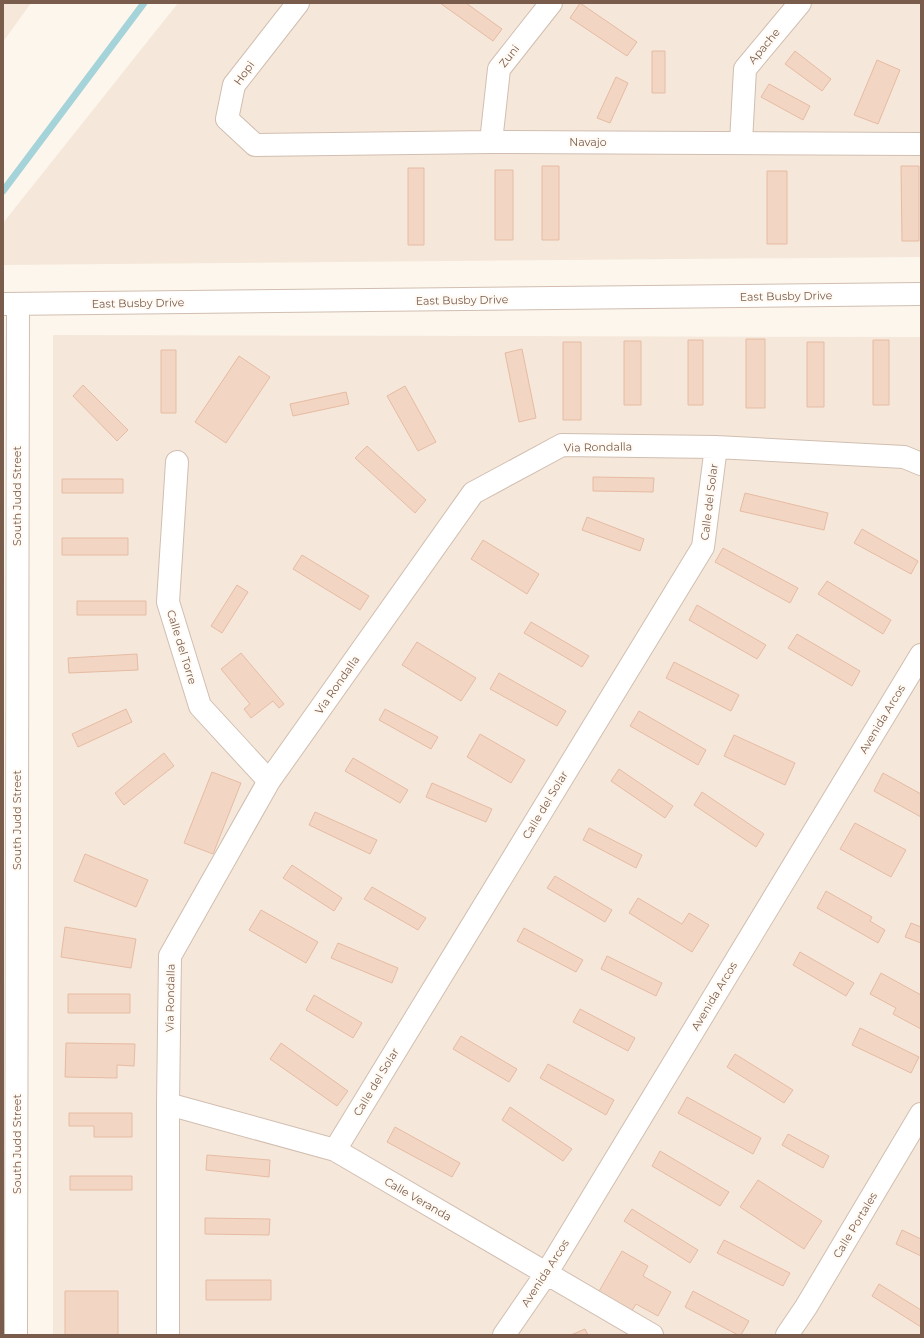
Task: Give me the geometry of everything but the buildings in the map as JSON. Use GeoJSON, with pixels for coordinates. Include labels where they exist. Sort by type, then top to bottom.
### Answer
{"type":"FeatureCollection","features":[{"type":"Feature","properties":{"kind":"street","name":"Hopi"},"geometry":{"type":"LineString","coordinates":[[255,145],[226,119],[234,85],[298,3]]}},
{"type":"Feature","properties":{"kind":"street","name":"Zuni"},"geometry":{"type":"LineString","coordinates":[[491,142],[499,69],[551,3]]}},
{"type":"Feature","properties":{"kind":"street","name":"Apache"},"geometry":{"type":"LineString","coordinates":[[741,142],[745,69],[800,3]]}},
{"type":"Feature","properties":{"kind":"street","name":"Navajo"},"geometry":{"type":"LineString","coordinates":[[255,145],[491,142],[921,144]]}},
{"type":"Feature","properties":{"kind":"street","name":"East Busby Drive"},"geometry":{"type":"LineString","coordinates":[[10,304],[921,294]]}},
{"type":"Feature","properties":{"kind":"street","name":"South Judd Street"},"geometry":{"type":"LineString","coordinates":[[10,304],[10,1191],[16,1335]]}},
{"type":"Feature","properties":{"kind":"street","name":"Via Rondalla"},"geometry":{"type":"LineString","coordinates":[[168,1335],[168,1104],[170,956],[269,781],[473,493],[562,445],[716,447],[904,457],[921,464]]}},
{"type":"Feature","properties":{"kind":"street","name":"Calle del Solar"},"geometry":{"type":"LineString","coordinates":[[335,1150],[703,547],[716,447]]}},
{"type":"Feature","properties":{"kind":"street","name":"Calle del Torre"},"geometry":{"type":"LineString","coordinates":[[177,462],[168,602],[200,706],[269,781]]}},
{"type":"Feature","properties":{"kind":"street","name":"Avenida Arcos"},"geometry":{"type":"LineString","coordinates":[[504,1335],[546,1274],[921,655]]}},
{"type":"Feature","properties":{"kind":"street","name":"Calle Veranda"},"geometry":{"type":"LineString","coordinates":[[168,1104],[335,1150],[652,1335]]}},
{"type":"Feature","properties":{"kind":"street","name":"Calle Portales"},"geometry":{"type":"LineString","coordinates":[[787,1335],[806,1307],[921,1114]]}},
{"type":"Feature","properties":{"kind":"shaded area"},"geometry":{"type":"Polygon","coordinates":[[[3,3],[31,3],[3,42],[3,3]]]}},
{"type":"Feature","properties":{"kind":"shaded area"},"geometry":{"type":"Polygon","coordinates":[[[178,3],[921,3],[921,257],[3,265],[3,223],[178,3]]]}},
{"type":"Feature","properties":{"kind":"shaded area"},"geometry":{"type":"Polygon","coordinates":[[[53,335],[921,337],[921,1335],[53,1335],[53,335]]]}},
{"type":"Feature","properties":{"kind":"waterway"},"geometry":{"type":"LineString","coordinates":[[3,191],[144,3]]}}]}
